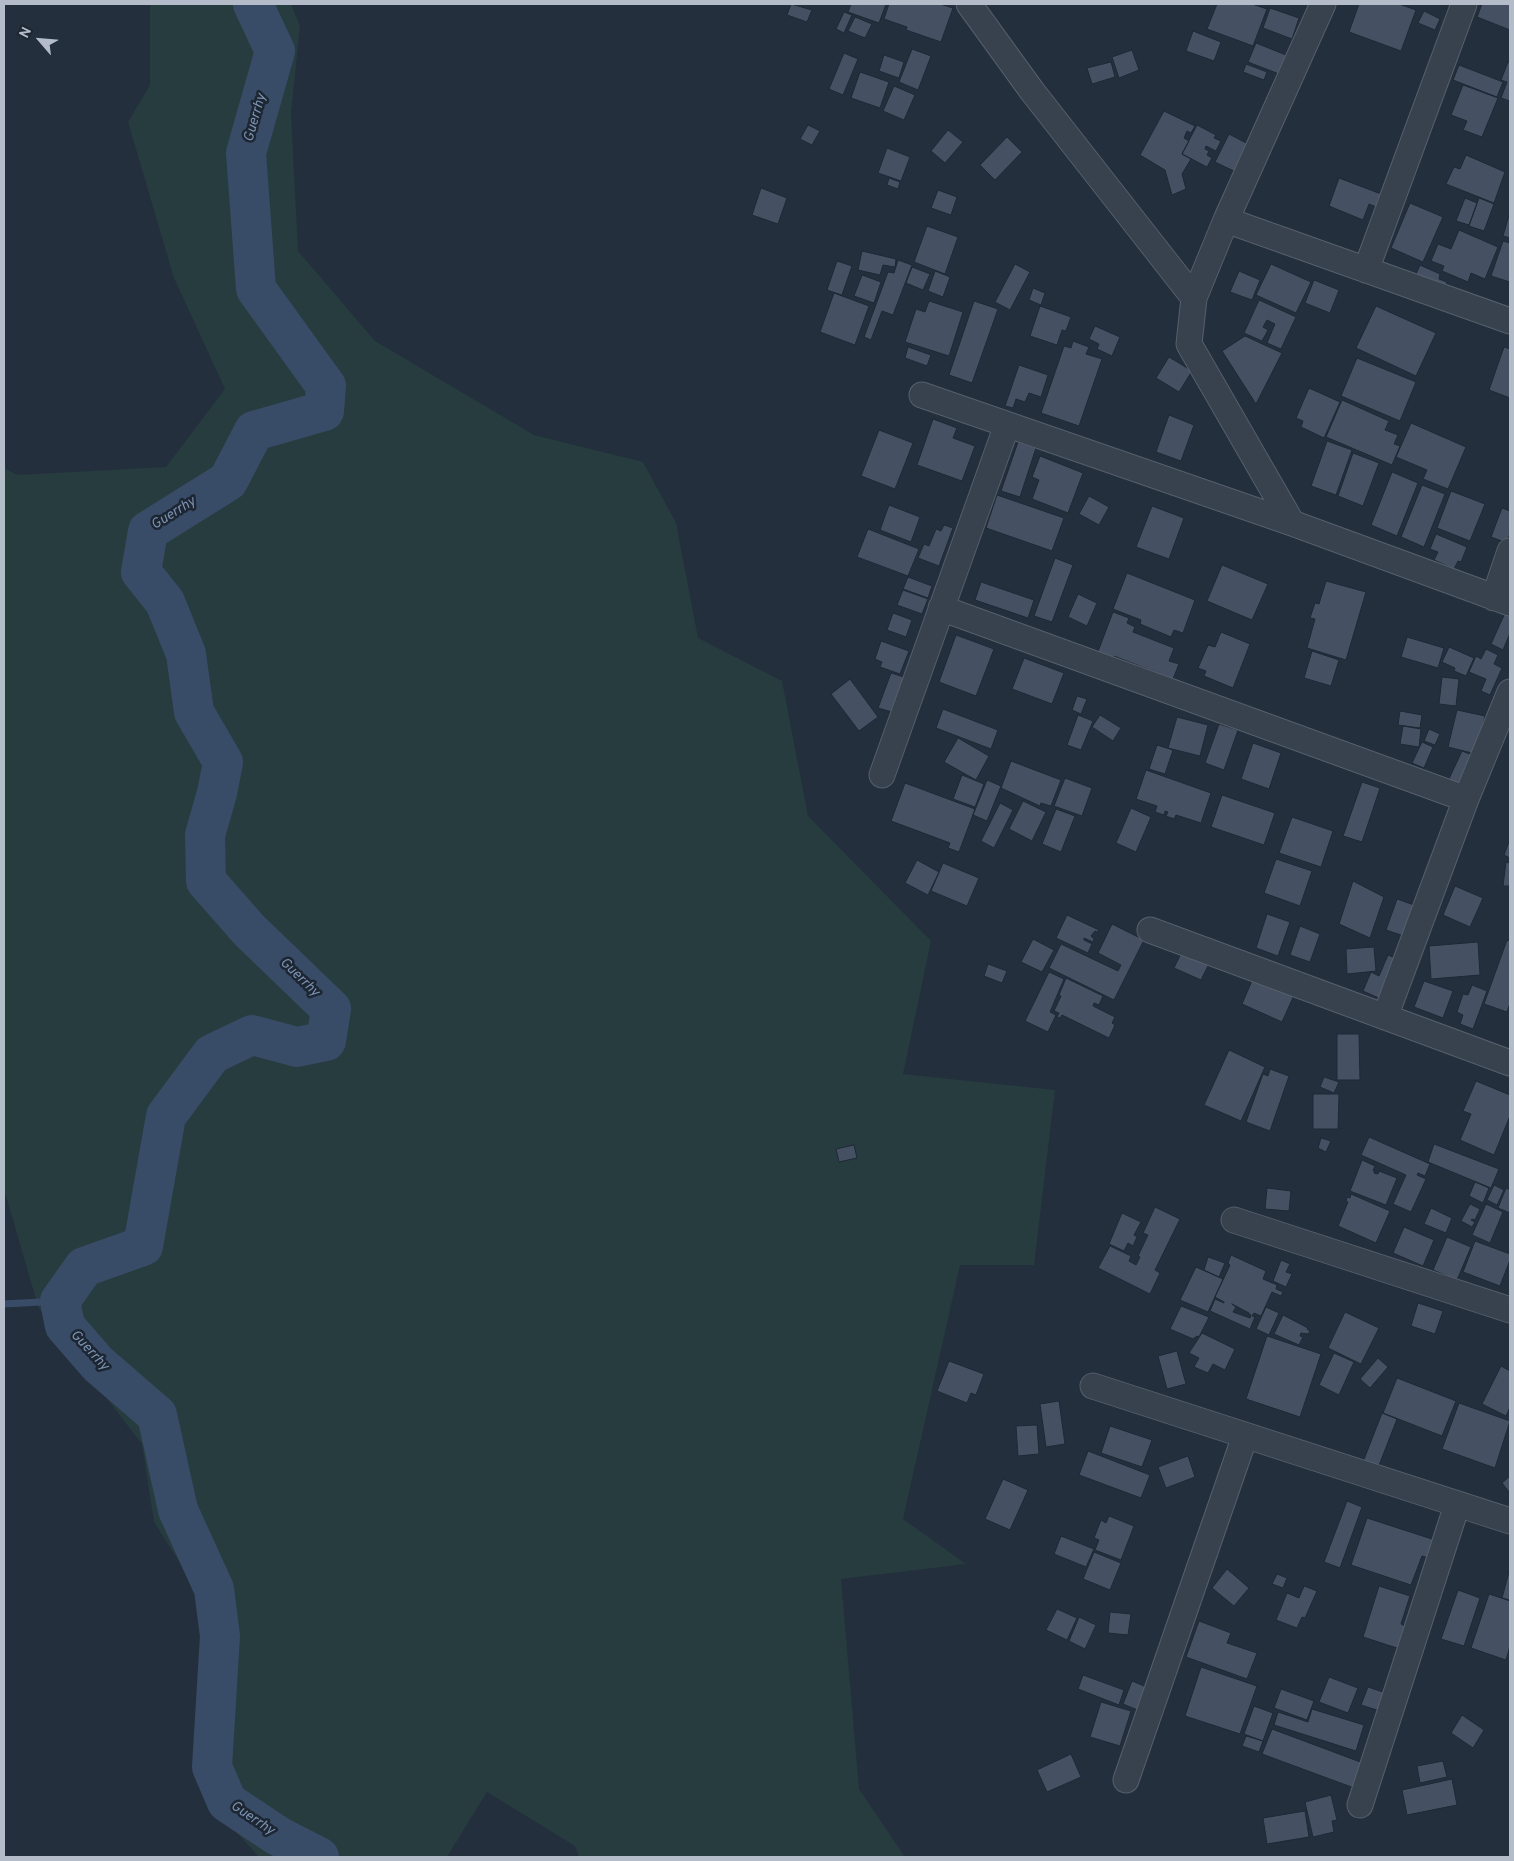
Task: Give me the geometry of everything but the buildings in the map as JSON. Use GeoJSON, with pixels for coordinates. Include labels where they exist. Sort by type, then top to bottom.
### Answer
{"type":"FeatureCollection","features":[{"type":"Feature","properties":{"kind":"street"},"geometry":{"type":"LineString","coordinates":[[969,4],[1032,91],[1194,298]]}},
{"type":"Feature","properties":{"kind":"street"},"geometry":{"type":"LineString","coordinates":[[1292,522],[1189,344],[1194,298],[1226,220],[1323,4]]}},
{"type":"Feature","properties":{"kind":"street"},"geometry":{"type":"LineString","coordinates":[[1366,270],[1464,4]]}},
{"type":"Feature","properties":{"kind":"street"},"geometry":{"type":"LineString","coordinates":[[1226,220],[1510,321]]}},
{"type":"Feature","properties":{"kind":"street"},"geometry":{"type":"LineString","coordinates":[[922,395],[1292,522],[1502,600],[1510,551]]}},
{"type":"Feature","properties":{"kind":"street"},"geometry":{"type":"LineString","coordinates":[[882,775],[1007,425]]}},
{"type":"Feature","properties":{"kind":"street"},"geometry":{"type":"LineString","coordinates":[[941,608],[1466,799]]}},
{"type":"Feature","properties":{"kind":"street"},"geometry":{"type":"LineString","coordinates":[[1385,1017],[1466,799],[1510,692]]}},
{"type":"Feature","properties":{"kind":"street"},"geometry":{"type":"LineString","coordinates":[[1150,930],[1510,1063]]}},
{"type":"Feature","properties":{"kind":"street"},"geometry":{"type":"LineString","coordinates":[[1234,1220],[1510,1310]]}},
{"type":"Feature","properties":{"kind":"street"},"geometry":{"type":"LineString","coordinates":[[1093,1386],[1510,1522]]}},
{"type":"Feature","properties":{"kind":"street"},"geometry":{"type":"LineString","coordinates":[[1126,1780],[1245,1436]]}},
{"type":"Feature","properties":{"kind":"street"},"geometry":{"type":"LineString","coordinates":[[1360,1805],[1457,1505]]}},
{"type":"Feature","properties":{"kind":"green space"},"geometry":{"type":"Polygon","coordinates":[[[150,4],[291,4],[300,26],[291,113],[298,251],[375,341],[534,435],[643,462],[676,523],[698,638],[782,681],[808,816],[931,941],[903,1074],[1055,1090],[1034,1265],[960,1265],[903,1519],[966,1564],[841,1579],[859,1789],[905,1857],[579,1857],[575,1846],[487,1792],[447,1857],[259,1857],[217,1811],[197,1771],[198,1723],[208,1625],[198,1591],[154,1522],[142,1444],[105,1396],[60,1344],[38,1306],[4,1189],[4,468],[17,475],[166,467],[225,389],[174,278],[128,122],[150,85],[150,4]]]}},
{"type":"Feature","properties":{"kind":"waterway","name":"Guerrhy"},"geometry":{"type":"LineString","coordinates":[[253,4],[275,51],[246,153],[256,289],[326,386],[324,411],[254,431],[228,481],[148,531],[141,572],[165,602],[186,654],[194,712],[223,762],[217,793],[205,835],[206,881],[249,930],[331,1009],[326,1041],[297,1047],[252,1035],[212,1054],[166,1116],[143,1246],[84,1267],[60,1301],[65,1326],[98,1364],[157,1415],[178,1510],[214,1589],[220,1636],[212,1767],[227,1802],[278,1836],[319,1857]]}},
{"type":"Feature","properties":{"kind":"waterway"},"geometry":{"type":"LineString","coordinates":[[4,1304],[60,1301]]}}]}
